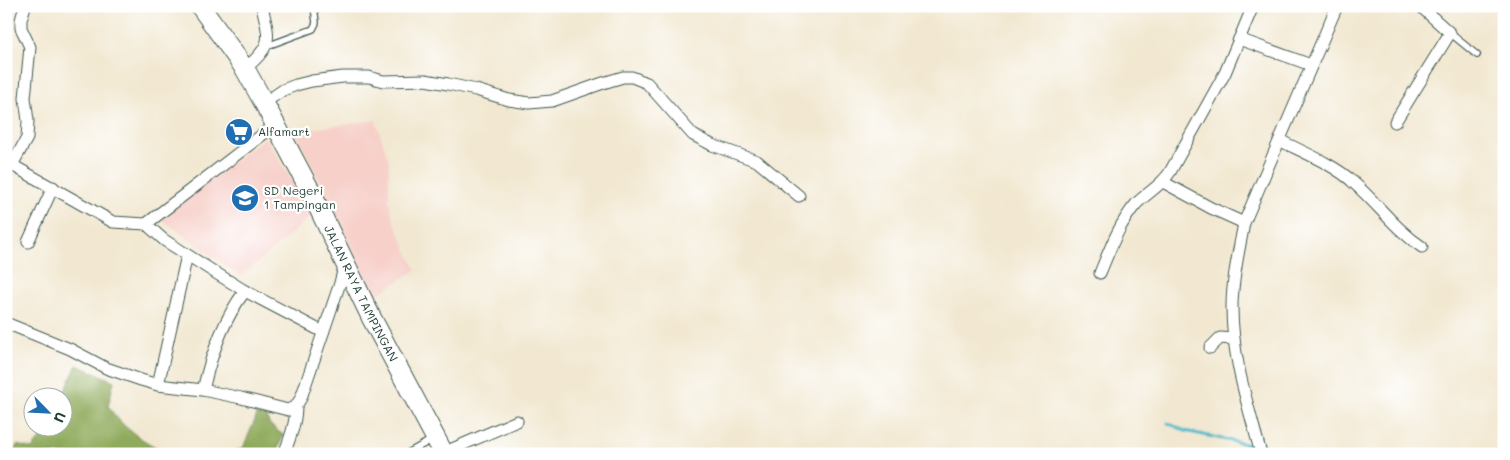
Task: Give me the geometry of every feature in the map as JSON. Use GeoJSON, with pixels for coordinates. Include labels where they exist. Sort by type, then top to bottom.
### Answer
{"type":"FeatureCollection","features":[{"type":"Feature","properties":{"kind":"main road","name":"JALAN RAYA TAMPINGAN"},"geometry":{"type":"LineString","coordinates":[[200,6],[245,69],[264,102],[310,190],[371,317],[441,448]]}},
{"type":"Feature","properties":{"kind":"street"},"geometry":{"type":"LineString","coordinates":[[25,6],[21,28],[30,47],[25,98],[28,121],[26,138],[9,162],[113,222],[146,224],[187,255],[245,291],[323,332]]}},
{"type":"Feature","properties":{"kind":"street"},"geometry":{"type":"LineString","coordinates":[[245,69],[267,46],[268,33],[262,6]]}},
{"type":"Feature","properties":{"kind":"street"},"geometry":{"type":"LineString","coordinates":[[1100,273],[1119,229],[1138,202],[1163,182],[1202,116],[1225,73],[1254,6]]}},
{"type":"Feature","properties":{"kind":"street"},"geometry":{"type":"LineString","coordinates":[[1260,448],[1242,384],[1234,340],[1232,307],[1234,282],[1244,223],[1337,6]]}},
{"type":"Feature","properties":{"kind":"street"},"geometry":{"type":"LineString","coordinates":[[1394,122],[1450,33],[1422,7]]}},
{"type":"Feature","properties":{"kind":"street"},"geometry":{"type":"LineString","coordinates":[[1239,39],[1312,65]]}},
{"type":"Feature","properties":{"kind":"street"},"geometry":{"type":"LineString","coordinates":[[264,102],[283,90],[312,81],[343,77],[369,77],[383,81],[425,80],[476,90],[529,104],[552,102],[603,83],[623,77],[632,77],[646,83],[693,135],[712,145],[757,161],[799,196]]}},
{"type":"Feature","properties":{"kind":"street"},"geometry":{"type":"LineString","coordinates":[[146,224],[275,124]]}},
{"type":"Feature","properties":{"kind":"street"},"geometry":{"type":"LineString","coordinates":[[1281,140],[1344,174],[1354,182],[1395,226],[1422,247]]}},
{"type":"Feature","properties":{"kind":"street"},"geometry":{"type":"LineString","coordinates":[[1163,182],[1211,208],[1244,223]]}},
{"type":"Feature","properties":{"kind":"street"},"geometry":{"type":"LineString","coordinates":[[28,242],[53,187]]}},
{"type":"Feature","properties":{"kind":"street"},"geometry":{"type":"LineString","coordinates":[[158,385],[187,255]]}},
{"type":"Feature","properties":{"kind":"street"},"geometry":{"type":"LineString","coordinates":[[6,323],[70,349],[106,368],[158,385],[203,390],[288,410],[296,406],[301,398],[345,263]]}},
{"type":"Feature","properties":{"kind":"street"},"geometry":{"type":"LineString","coordinates":[[203,390],[211,357],[226,322],[245,291]]}},
{"type":"Feature","properties":{"kind":"street"},"geometry":{"type":"LineString","coordinates":[[1210,348],[1220,338],[1234,340]]}},
{"type":"Feature","properties":{"kind":"street"},"geometry":{"type":"LineString","coordinates":[[284,454],[296,417],[296,406]]}},
{"type":"Feature","properties":{"kind":"street"},"geometry":{"type":"LineString","coordinates":[[441,448],[517,421]]}},
{"type":"Feature","properties":{"kind":"lane"},"geometry":{"type":"LineString","coordinates":[[267,46],[313,29],[316,23],[314,6]]}},
{"type":"Feature","properties":{"kind":"lane"},"geometry":{"type":"LineString","coordinates":[[1450,33],[1477,55]]}},
{"type":"Feature","properties":{"kind":"lane"},"geometry":{"type":"LineString","coordinates":[[406,454],[441,448]]}},
{"type":"Feature","properties":{"kind":"shaded area"},"geometry":{"type":"Polygon","coordinates":[[[376,120],[389,162],[389,201],[393,219],[416,270],[375,296],[297,135],[317,128],[376,120]]]}},
{"type":"Feature","properties":{"kind":"shaded area","name":"SD Negeri 1 Tampingan"},"geometry":{"type":"Polygon","coordinates":[[[265,137],[313,215],[241,277],[161,219],[265,137]]]}},
{"type":"Feature","properties":{"kind":"green space"},"geometry":{"type":"Polygon","coordinates":[[[77,365],[114,381],[108,406],[114,415],[135,434],[169,454],[13,454],[17,445],[32,449],[41,438],[72,438],[72,388],[66,388],[77,365]]]}},
{"type":"Feature","properties":{"kind":"green space"},"geometry":{"type":"Polygon","coordinates":[[[257,415],[267,416],[269,424],[283,435],[276,454],[212,454],[233,452],[243,448],[257,415]]]}},
{"type":"Feature","properties":{"kind":"waterway"},"geometry":{"type":"LineString","coordinates":[[1168,423],[1185,431],[1255,446]]}},
{"type":"Feature","properties":{"kind":"waterway"},"geometry":{"type":"LineString","coordinates":[[1264,448],[1292,454]]}},
{"type":"Feature","properties":{"kind":"place","name":"Alfamart"},"geometry":{"type":"Point","coordinates":[239,132]}},
{"type":"Feature","properties":{"kind":"place","name":"SD Negeri 1 Tampingan"},"geometry":{"type":"Point","coordinates":[245,198]}}]}
